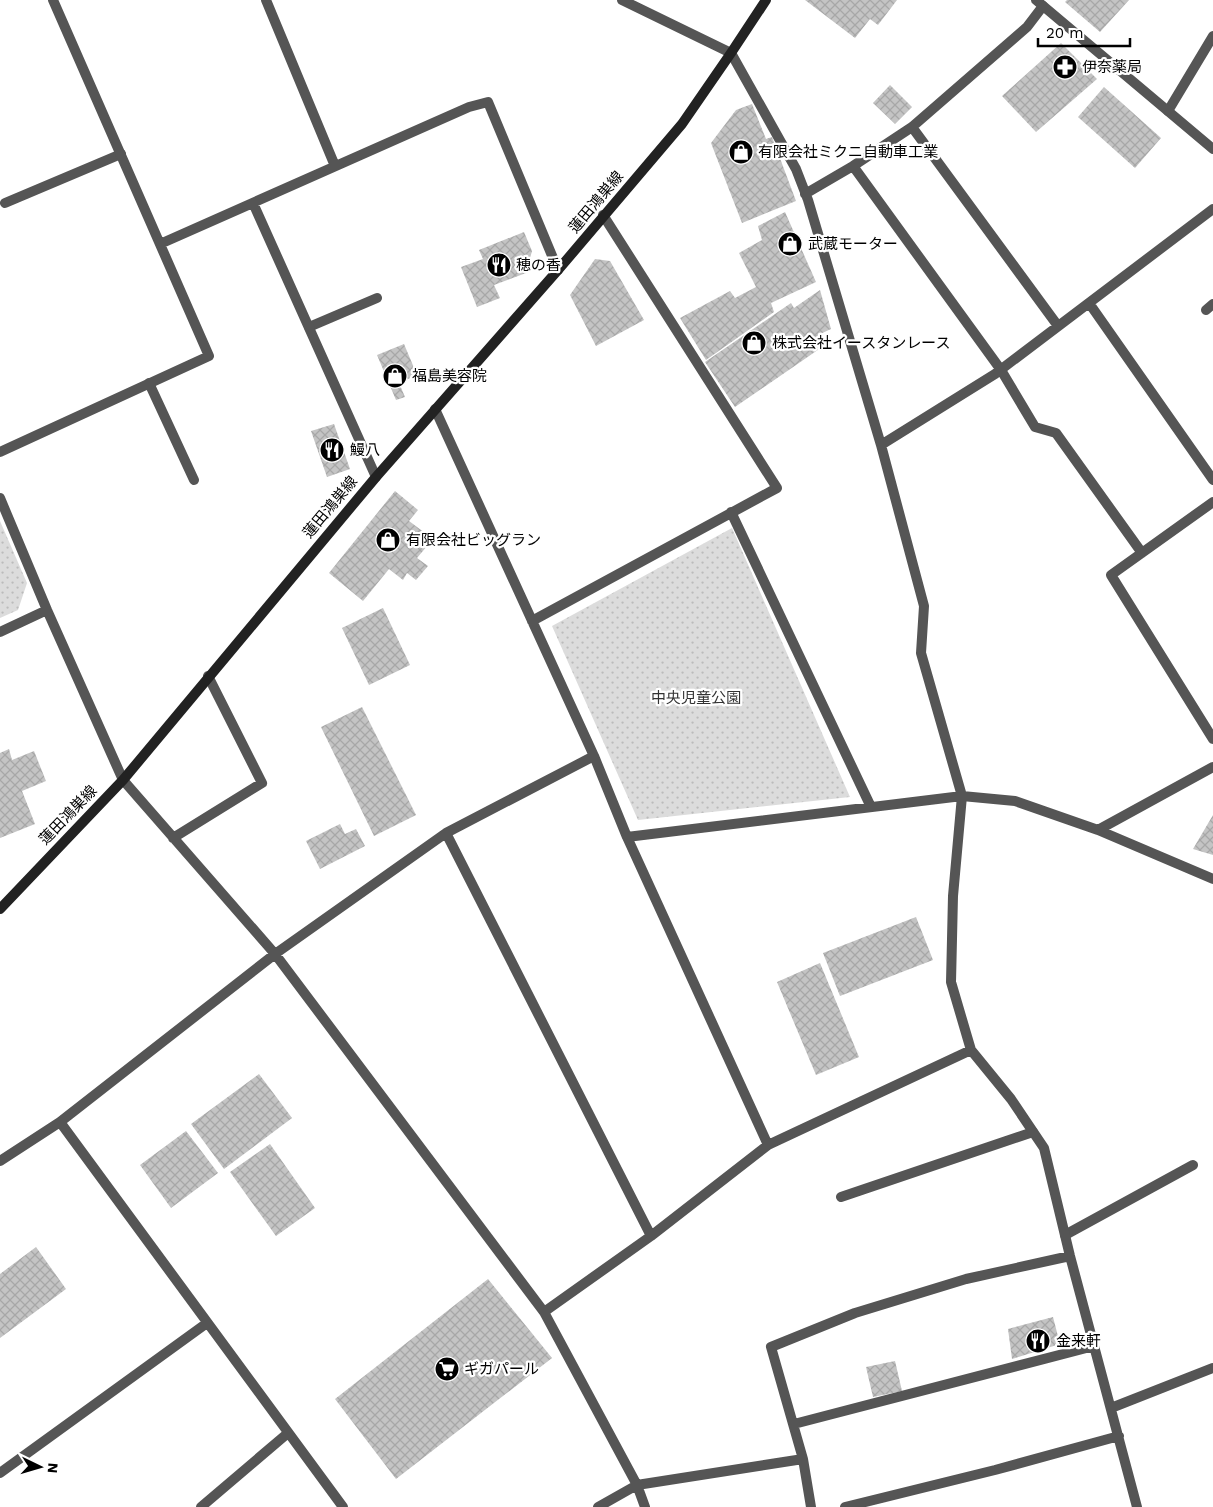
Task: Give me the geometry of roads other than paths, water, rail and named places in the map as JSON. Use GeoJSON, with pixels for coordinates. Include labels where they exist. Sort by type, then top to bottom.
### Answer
{"type":"FeatureCollection","features":[{"type":"Feature","properties":{"kind":"main road","name":"蓮田鴻巣線"},"geometry":{"type":"LineString","coordinates":[[0,909],[123,780],[376,477],[558,270],[682,124],[766,0]]}},
{"type":"Feature","properties":{"kind":"street"},"geometry":{"type":"LineString","coordinates":[[0,452],[209,356],[53,0]]}},
{"type":"Feature","properties":{"kind":"street"},"geometry":{"type":"LineString","coordinates":[[266,0],[335,166]]}},
{"type":"Feature","properties":{"kind":"street"},"geometry":{"type":"LineString","coordinates":[[622,0],[731,53],[796,169],[805,194],[881,444],[924,606],[921,653],[962,796],[953,896],[951,982],[971,1050],[1011,1099],[1044,1148],[1070,1256],[1137,1507]]}},
{"type":"Feature","properties":{"kind":"street"},"geometry":{"type":"LineString","coordinates":[[805,194],[912,127],[1027,27],[1039,2],[1213,149]]}},
{"type":"Feature","properties":{"kind":"street"},"geometry":{"type":"LineString","coordinates":[[1168,111],[1213,36]]}},
{"type":"Feature","properties":{"kind":"street"},"geometry":{"type":"LineString","coordinates":[[160,244],[469,107],[488,102],[558,270]]}},
{"type":"Feature","properties":{"kind":"street"},"geometry":{"type":"LineString","coordinates":[[912,127],[1058,326]]}},
{"type":"Feature","properties":{"kind":"street"},"geometry":{"type":"LineString","coordinates":[[6,203],[121,154]]}},
{"type":"Feature","properties":{"kind":"street"},"geometry":{"type":"LineString","coordinates":[[852,166],[1001,370],[1035,427],[1056,433],[1142,553]]}},
{"type":"Feature","properties":{"kind":"street"},"geometry":{"type":"LineString","coordinates":[[253,203],[376,477]]}},
{"type":"Feature","properties":{"kind":"street"},"geometry":{"type":"LineString","coordinates":[[881,444],[1001,370],[1213,209]]}},
{"type":"Feature","properties":{"kind":"street"},"geometry":{"type":"LineString","coordinates":[[532,621],[777,488],[603,215]]}},
{"type":"Feature","properties":{"kind":"street"},"geometry":{"type":"LineString","coordinates":[[309,327],[377,298]]}},
{"type":"Feature","properties":{"kind":"street"},"geometry":{"type":"LineString","coordinates":[[1089,303],[1213,480]]}},
{"type":"Feature","properties":{"kind":"street"},"geometry":{"type":"LineString","coordinates":[[149,383],[194,480]]}},
{"type":"Feature","properties":{"kind":"street"},"geometry":{"type":"LineString","coordinates":[[435,409],[594,756],[627,837],[768,1146]]}},
{"type":"Feature","properties":{"kind":"street"},"geometry":{"type":"LineString","coordinates":[[0,498],[47,610],[123,780],[274,954],[544,1312],[637,1485],[645,1507]]}},
{"type":"Feature","properties":{"kind":"street"},"geometry":{"type":"LineString","coordinates":[[1213,502],[1111,575],[1213,739]]}},
{"type":"Feature","properties":{"kind":"street"},"geometry":{"type":"LineString","coordinates":[[731,512],[871,807]]}},
{"type":"Feature","properties":{"kind":"street"},"geometry":{"type":"LineString","coordinates":[[0,632],[47,610]]}},
{"type":"Feature","properties":{"kind":"street"},"geometry":{"type":"LineString","coordinates":[[173,838],[262,783],[208,676]]}},
{"type":"Feature","properties":{"kind":"street"},"geometry":{"type":"LineString","coordinates":[[0,1161],[60,1122],[274,954],[446,833],[594,756]]}},
{"type":"Feature","properties":{"kind":"street"},"geometry":{"type":"LineString","coordinates":[[1098,830],[1213,767]]}},
{"type":"Feature","properties":{"kind":"street"},"geometry":{"type":"LineString","coordinates":[[627,837],[962,796],[1015,801],[1098,830],[1213,879]]}},
{"type":"Feature","properties":{"kind":"street"},"geometry":{"type":"LineString","coordinates":[[446,833],[651,1236]]}},
{"type":"Feature","properties":{"kind":"street"},"geometry":{"type":"LineString","coordinates":[[544,1312],[651,1236],[768,1146],[971,1050]]}},
{"type":"Feature","properties":{"kind":"street"},"geometry":{"type":"LineString","coordinates":[[60,1122],[343,1507]]}},
{"type":"Feature","properties":{"kind":"street"},"geometry":{"type":"LineString","coordinates":[[841,1197],[1033,1132]]}},
{"type":"Feature","properties":{"kind":"street"},"geometry":{"type":"LineString","coordinates":[[1065,1235],[1193,1165]]}},
{"type":"Feature","properties":{"kind":"street"},"geometry":{"type":"LineString","coordinates":[[811,1507],[803,1459],[771,1347],[873,1307],[966,1279],[1070,1256]]}},
{"type":"Feature","properties":{"kind":"street"},"geometry":{"type":"LineString","coordinates":[[0,1473],[207,1323]]}},
{"type":"Feature","properties":{"kind":"street"},"geometry":{"type":"LineString","coordinates":[[794,1424],[1094,1346]]}},
{"type":"Feature","properties":{"kind":"street"},"geometry":{"type":"LineString","coordinates":[[1111,1408],[1213,1368]]}},
{"type":"Feature","properties":{"kind":"street"},"geometry":{"type":"LineString","coordinates":[[201,1507],[288,1433]]}},
{"type":"Feature","properties":{"kind":"street"},"geometry":{"type":"LineString","coordinates":[[845,1507],[995,1470],[1119,1436]]}},
{"type":"Feature","properties":{"kind":"street"},"geometry":{"type":"LineString","coordinates":[[598,1507],[637,1485],[803,1459]]}},
{"type":"Feature","properties":{"kind":"place","name":"伊奈薬局"},"geometry":{"type":"Point","coordinates":[1065,67]}},
{"type":"Feature","properties":{"kind":"place","name":"有限会社ミクニ自動車工業"},"geometry":{"type":"Point","coordinates":[741,152]}},
{"type":"Feature","properties":{"kind":"place","name":"武蔵モーター"},"geometry":{"type":"Point","coordinates":[790,244]}},
{"type":"Feature","properties":{"kind":"place","name":"穂の香"},"geometry":{"type":"Point","coordinates":[499,265]}},
{"type":"Feature","properties":{"kind":"place","name":"株式会社イースタンレース"},"geometry":{"type":"Point","coordinates":[754,343]}},
{"type":"Feature","properties":{"kind":"place","name":"福島美容院"},"geometry":{"type":"Point","coordinates":[395,376]}},
{"type":"Feature","properties":{"kind":"place","name":"鰻八"},"geometry":{"type":"Point","coordinates":[332,450]}},
{"type":"Feature","properties":{"kind":"place","name":"有限会社ビッグラン"},"geometry":{"type":"Point","coordinates":[388,540]}},
{"type":"Feature","properties":{"kind":"place","name":"金来軒"},"geometry":{"type":"Point","coordinates":[1038,1341]}},
{"type":"Feature","properties":{"kind":"place","name":"ギガパール"},"geometry":{"type":"Point","coordinates":[447,1369]}},
{"type":"Feature","properties":{"kind":"park label","name":"中央児童公園"},"geometry":{"type":"Point","coordinates":[696,698]}}]}
